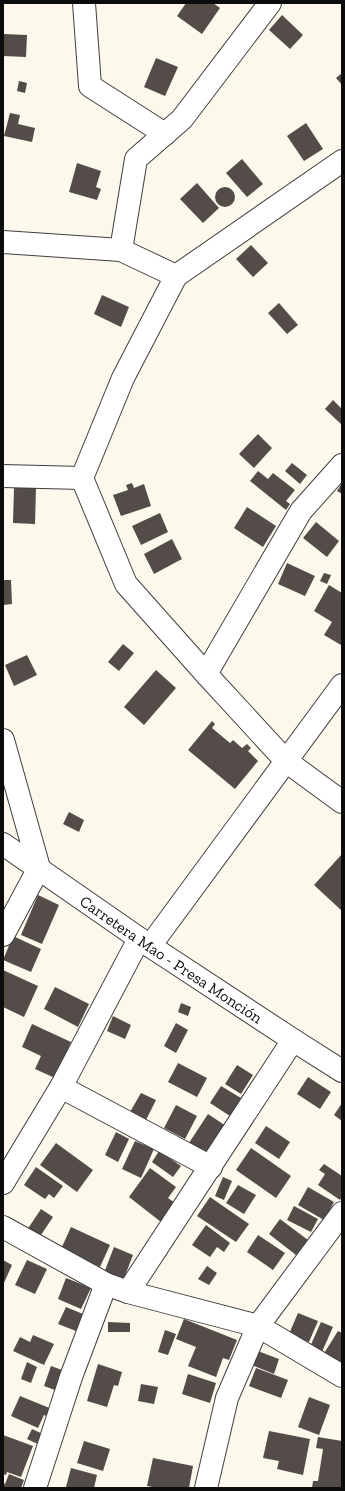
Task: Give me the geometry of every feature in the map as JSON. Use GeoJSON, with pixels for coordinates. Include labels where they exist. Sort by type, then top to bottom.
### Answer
{"type":"FeatureCollection","features":[{"type":"Feature","properties":{"kind":"street"},"geometry":{"type":"LineString","coordinates":[[84,3],[90,86],[165,134]]}},
{"type":"Feature","properties":{"kind":"street"},"geometry":{"type":"LineString","coordinates":[[121,250],[136,159],[182,119],[270,3]]}},
{"type":"Feature","properties":{"kind":"street"},"geometry":{"type":"LineString","coordinates":[[342,161],[176,276],[123,378],[82,478],[126,584],[206,674],[286,760],[342,802]]}},
{"type":"Feature","properties":{"kind":"street"},"geometry":{"type":"LineString","coordinates":[[3,242],[121,250],[176,276]]}},
{"type":"Feature","properties":{"kind":"street"},"geometry":{"type":"LineString","coordinates":[[206,674],[301,511],[342,465]]}},
{"type":"Feature","properties":{"kind":"street"},"geometry":{"type":"LineString","coordinates":[[3,476],[82,478]]}},
{"type":"Feature","properties":{"kind":"street"},"geometry":{"type":"LineString","coordinates":[[3,1183],[61,1087],[145,942],[342,685]]}},
{"type":"Feature","properties":{"kind":"street"},"geometry":{"type":"LineString","coordinates":[[3,740],[39,868],[3,935]]}},
{"type":"Feature","properties":{"kind":"street","name":"Carretera Mao - Presa Monción"},"geometry":{"type":"LineString","coordinates":[[3,844],[145,942],[342,1071]]}},
{"type":"Feature","properties":{"kind":"street"},"geometry":{"type":"LineString","coordinates":[[128,1292],[293,1040]]}},
{"type":"Feature","properties":{"kind":"street"},"geometry":{"type":"LineString","coordinates":[[61,1087],[211,1167]]}},
{"type":"Feature","properties":{"kind":"street"},"geometry":{"type":"LineString","coordinates":[[206,1488],[227,1398],[258,1326],[342,1213]]}},
{"type":"Feature","properties":{"kind":"street"},"geometry":{"type":"LineString","coordinates":[[3,1227],[106,1284],[128,1292],[258,1326],[342,1376]]}},
{"type":"Feature","properties":{"kind":"street"},"geometry":{"type":"LineString","coordinates":[[34,1488],[71,1377],[106,1284]]}},
{"type":"Feature","properties":{"kind":"building"},"geometry":{"type":"Polygon","coordinates":[[[186,3],[213,3],[220,8],[202,34],[177,16],[186,3]]]}},
{"type":"Feature","properties":{"kind":"building"},"geometry":{"type":"Polygon","coordinates":[[[282,15],[303,35],[290,49],[269,30],[282,15]]]}},
{"type":"Feature","properties":{"kind":"building"},"geometry":{"type":"Polygon","coordinates":[[[4,34],[27,35],[26,57],[3,56],[4,34]]]}},
{"type":"Feature","properties":{"kind":"building"},"geometry":{"type":"Polygon","coordinates":[[[156,58],[178,67],[165,96],[144,87],[156,58]]]}},
{"type":"Feature","properties":{"kind":"building"},"geometry":{"type":"Polygon","coordinates":[[[342,73],[342,85],[336,78],[342,73]]]}},
{"type":"Feature","properties":{"kind":"building"},"geometry":{"type":"Polygon","coordinates":[[[19,81],[27,83],[25,93],[17,91],[19,81]]]}},
{"type":"Feature","properties":{"kind":"building"},"geometry":{"type":"Polygon","coordinates":[[[10,113],[20,115],[18,124],[35,128],[32,142],[4,136],[10,113]]]}},
{"type":"Feature","properties":{"kind":"building"},"geometry":{"type":"Polygon","coordinates":[[[306,123],[323,149],[304,161],[287,136],[306,123]]]}},
{"type":"Feature","properties":{"kind":"building"},"geometry":{"type":"Polygon","coordinates":[[[242,159],[263,184],[247,197],[226,173],[242,159]]]}},
{"type":"Feature","properties":{"kind":"building"},"geometry":{"type":"Polygon","coordinates":[[[77,163],[101,171],[96,187],[101,189],[97,200],[69,192],[77,163]]]}},
{"type":"Feature","properties":{"kind":"building"},"geometry":{"type":"Polygon","coordinates":[[[197,183],[219,208],[203,223],[180,199],[197,183]]]}},
{"type":"Feature","properties":{"kind":"building"},"geometry":{"type":"Polygon","coordinates":[[[225,187],[232,190],[235,197],[232,204],[225,207],[218,204],[215,197],[218,190],[225,187]]]}},
{"type":"Feature","properties":{"kind":"building"},"geometry":{"type":"Polygon","coordinates":[[[251,245],[268,263],[253,277],[236,259],[251,245]]]}},
{"type":"Feature","properties":{"kind":"building"},"geometry":{"type":"Polygon","coordinates":[[[102,295],[129,307],[121,327],[94,314],[102,295]]]}},
{"type":"Feature","properties":{"kind":"building"},"geometry":{"type":"Polygon","coordinates":[[[279,303],[298,325],[287,334],[268,313],[279,303]]]}},
{"type":"Feature","properties":{"kind":"building"},"geometry":{"type":"Polygon","coordinates":[[[333,400],[342,409],[342,425],[325,409],[333,400]]]}},
{"type":"Feature","properties":{"kind":"building"},"geometry":{"type":"Polygon","coordinates":[[[258,434],[272,448],[254,468],[239,454],[258,434]]]}},
{"type":"Feature","properties":{"kind":"building"},"geometry":{"type":"Polygon","coordinates":[[[292,463],[307,475],[300,484],[285,471],[292,463]]]}},
{"type":"Feature","properties":{"kind":"building"},"geometry":{"type":"Polygon","coordinates":[[[258,471],[268,479],[273,473],[295,490],[286,501],[290,504],[286,510],[250,481],[258,471]]]}},
{"type":"Feature","properties":{"kind":"building"},"geometry":{"type":"Polygon","coordinates":[[[132,483],[134,488],[144,484],[151,506],[121,516],[113,495],[128,490],[126,485],[132,483]]]}},
{"type":"Feature","properties":{"kind":"building"},"geometry":{"type":"Polygon","coordinates":[[[342,483],[342,494],[337,491],[342,483]]]}},
{"type":"Feature","properties":{"kind":"building"},"geometry":{"type":"Polygon","coordinates":[[[14,487],[36,488],[35,524],[13,523],[14,487]]]}},
{"type":"Feature","properties":{"kind":"building"},"geometry":{"type":"Polygon","coordinates":[[[247,507],[276,526],[263,547],[234,528],[247,507]]]}},
{"type":"Feature","properties":{"kind":"building"},"geometry":{"type":"Polygon","coordinates":[[[160,513],[168,532],[141,545],[132,526],[160,513]]]}},
{"type":"Feature","properties":{"kind":"building"},"geometry":{"type":"Polygon","coordinates":[[[316,522],[339,541],[327,557],[303,538],[316,522]]]}},
{"type":"Feature","properties":{"kind":"building"},"geometry":{"type":"Polygon","coordinates":[[[172,539],[182,559],[154,574],[144,554],[172,539]]]}},
{"type":"Feature","properties":{"kind":"building"},"geometry":{"type":"Polygon","coordinates":[[[287,563],[315,576],[305,596],[278,584],[287,563]]]}},
{"type":"Feature","properties":{"kind":"building"},"geometry":{"type":"Polygon","coordinates":[[[324,573],[331,575],[327,584],[320,581],[324,573]]]}},
{"type":"Feature","properties":{"kind":"building"},"geometry":{"type":"Polygon","coordinates":[[[3,580],[11,580],[12,604],[3,605],[3,580]]]}},
{"type":"Feature","properties":{"kind":"building"},"geometry":{"type":"Polygon","coordinates":[[[329,585],[342,593],[341,645],[324,635],[332,622],[314,611],[329,585]]]}},
{"type":"Feature","properties":{"kind":"building"},"geometry":{"type":"Polygon","coordinates":[[[123,644],[134,653],[119,671],[108,662],[123,644]]]}},
{"type":"Feature","properties":{"kind":"building"},"geometry":{"type":"Polygon","coordinates":[[[27,655],[37,675],[14,686],[5,665],[27,655]]]}},
{"type":"Feature","properties":{"kind":"building"},"geometry":{"type":"Polygon","coordinates":[[[156,670],[176,688],[144,725],[124,707],[156,670]]]}},
{"type":"Feature","properties":{"kind":"building"},"geometry":{"type":"Polygon","coordinates":[[[212,721],[215,724],[212,728],[230,743],[233,740],[242,748],[247,744],[251,748],[248,751],[258,761],[235,789],[188,750],[212,721]]]}},
{"type":"Feature","properties":{"kind":"building"},"geometry":{"type":"Polygon","coordinates":[[[69,812],[84,820],[79,832],[63,824],[69,812]]]}},
{"type":"Feature","properties":{"kind":"building"},"geometry":{"type":"Polygon","coordinates":[[[342,854],[342,911],[314,885],[342,854]]]}},
{"type":"Feature","properties":{"kind":"building"},"geometry":{"type":"Polygon","coordinates":[[[38,895],[59,905],[42,944],[21,935],[38,895]]]}},
{"type":"Feature","properties":{"kind":"building"},"geometry":{"type":"Polygon","coordinates":[[[13,936],[41,949],[31,972],[3,960],[13,936]]]}},
{"type":"Feature","properties":{"kind":"building"},"geometry":{"type":"Polygon","coordinates":[[[3,970],[38,986],[24,1017],[3,1007],[3,970]]]}},
{"type":"Feature","properties":{"kind":"building"},"geometry":{"type":"Polygon","coordinates":[[[55,987],[89,1004],[78,1027],[44,1009],[55,987]]]}},
{"type":"Feature","properties":{"kind":"building"},"geometry":{"type":"Polygon","coordinates":[[[181,1003],[191,1007],[188,1016],[178,1012],[181,1003]]]}},
{"type":"Feature","properties":{"kind":"building"},"geometry":{"type":"Polygon","coordinates":[[[113,1016],[131,1025],[125,1039],[107,1031],[113,1016]]]}},
{"type":"Feature","properties":{"kind":"building"},"geometry":{"type":"Polygon","coordinates":[[[176,1023],[188,1030],[176,1053],[164,1046],[176,1023]]]}},
{"type":"Feature","properties":{"kind":"building"},"geometry":{"type":"Polygon","coordinates":[[[32,1024],[71,1042],[55,1078],[35,1069],[41,1056],[22,1047],[32,1024]]]}},
{"type":"Feature","properties":{"kind":"building"},"geometry":{"type":"Polygon","coordinates":[[[178,1063],[207,1078],[197,1097],[168,1082],[178,1063]]]}},
{"type":"Feature","properties":{"kind":"building"},"geometry":{"type":"Polygon","coordinates":[[[237,1065],[253,1075],[241,1094],[225,1084],[237,1065]]]}},
{"type":"Feature","properties":{"kind":"building"},"geometry":{"type":"Polygon","coordinates":[[[308,1077],[331,1092],[320,1109],[297,1094],[308,1077]]]}},
{"type":"Feature","properties":{"kind":"building"},"geometry":{"type":"Polygon","coordinates":[[[221,1086],[241,1098],[230,1116],[210,1103],[221,1086]]]}},
{"type":"Feature","properties":{"kind":"building"},"geometry":{"type":"Polygon","coordinates":[[[141,1093],[156,1100],[146,1120],[130,1112],[141,1093]]]}},
{"type":"Feature","properties":{"kind":"building"},"geometry":{"type":"Polygon","coordinates":[[[342,1103],[342,1121],[334,1115],[342,1103]]]}},
{"type":"Feature","properties":{"kind":"building"},"geometry":{"type":"Polygon","coordinates":[[[176,1105],[197,1116],[185,1139],[164,1128],[176,1105]]]}},
{"type":"Feature","properties":{"kind":"building"},"geometry":{"type":"Polygon","coordinates":[[[208,1114],[226,1126],[206,1157],[187,1146],[208,1114]]]}},
{"type":"Feature","properties":{"kind":"building"},"geometry":{"type":"Polygon","coordinates":[[[266,1126],[290,1142],[279,1159],[255,1143],[266,1126]]]}},
{"type":"Feature","properties":{"kind":"building"},"geometry":{"type":"Polygon","coordinates":[[[116,1132],[129,1139],[118,1162],[105,1155],[116,1132]]]}},
{"type":"Feature","properties":{"kind":"building"},"geometry":{"type":"Polygon","coordinates":[[[135,1141],[154,1149],[141,1178],[122,1169],[135,1141]]]}},
{"type":"Feature","properties":{"kind":"building"},"geometry":{"type":"Polygon","coordinates":[[[56,1143],[93,1170],[77,1192],[40,1165],[56,1143]]]}},
{"type":"Feature","properties":{"kind":"building"},"geometry":{"type":"Polygon","coordinates":[[[251,1148],[291,1176],[276,1198],[236,1170],[251,1148]]]}},
{"type":"Feature","properties":{"kind":"building"},"geometry":{"type":"Polygon","coordinates":[[[159,1151],[181,1166],[173,1177],[152,1162],[159,1151]]]}},
{"type":"Feature","properties":{"kind":"building"},"geometry":{"type":"Polygon","coordinates":[[[324,1164],[342,1176],[342,1196],[340,1200],[318,1185],[325,1174],[319,1170],[324,1164]]]}},
{"type":"Feature","properties":{"kind":"building"},"geometry":{"type":"Polygon","coordinates":[[[36,1167],[63,1186],[54,1198],[49,1194],[45,1199],[24,1185],[36,1167]]]}},
{"type":"Feature","properties":{"kind":"building"},"geometry":{"type":"Polygon","coordinates":[[[150,1168],[176,1187],[168,1198],[175,1203],[161,1222],[129,1197],[150,1168]]]}},
{"type":"Feature","properties":{"kind":"building"},"geometry":{"type":"Polygon","coordinates":[[[223,1177],[232,1181],[224,1200],[215,1196],[223,1177]]]}},
{"type":"Feature","properties":{"kind":"building"},"geometry":{"type":"Polygon","coordinates":[[[238,1185],[256,1195],[244,1214],[226,1203],[238,1185]]]}},
{"type":"Feature","properties":{"kind":"building"},"geometry":{"type":"Polygon","coordinates":[[[308,1187],[334,1202],[324,1220],[298,1205],[308,1187]]]}},
{"type":"Feature","properties":{"kind":"building"},"geometry":{"type":"Polygon","coordinates":[[[210,1197],[249,1224],[236,1242],[197,1216],[210,1197]]]}},
{"type":"Feature","properties":{"kind":"building"},"geometry":{"type":"Polygon","coordinates":[[[294,1206],[318,1219],[311,1232],[287,1220],[294,1206]]]}},
{"type":"Feature","properties":{"kind":"building"},"geometry":{"type":"Polygon","coordinates":[[[41,1209],[53,1217],[39,1238],[27,1230],[41,1209]]]}},
{"type":"Feature","properties":{"kind":"building"},"geometry":{"type":"Polygon","coordinates":[[[280,1219],[308,1240],[296,1255],[269,1234],[280,1219]]]}},
{"type":"Feature","properties":{"kind":"building"},"geometry":{"type":"Polygon","coordinates":[[[206,1225],[230,1243],[224,1252],[217,1247],[210,1257],[192,1245],[206,1225]]]}},
{"type":"Feature","properties":{"kind":"building"},"geometry":{"type":"Polygon","coordinates":[[[71,1227],[110,1245],[100,1267],[61,1249],[71,1227]]]}},
{"type":"Feature","properties":{"kind":"building"},"geometry":{"type":"Polygon","coordinates":[[[258,1235],[285,1253],[273,1270],[247,1252],[258,1235]]]}},
{"type":"Feature","properties":{"kind":"building"},"geometry":{"type":"Polygon","coordinates":[[[114,1247],[133,1255],[123,1281],[104,1273],[114,1247]]]}},
{"type":"Feature","properties":{"kind":"building"},"geometry":{"type":"Polygon","coordinates":[[[3,1260],[12,1265],[3,1285],[3,1260]]]}},
{"type":"Feature","properties":{"kind":"building"},"geometry":{"type":"Polygon","coordinates":[[[27,1260],[47,1269],[35,1294],[15,1285],[27,1260]]]}},
{"type":"Feature","properties":{"kind":"building"},"geometry":{"type":"Polygon","coordinates":[[[207,1266],[217,1273],[209,1285],[198,1279],[207,1266]]]}},
{"type":"Feature","properties":{"kind":"building"},"geometry":{"type":"Polygon","coordinates":[[[66,1278],[91,1288],[81,1309],[58,1299],[66,1278]]]}},
{"type":"Feature","properties":{"kind":"building"},"geometry":{"type":"Polygon","coordinates":[[[66,1307],[83,1314],[76,1331],[58,1324],[66,1307]]]}},
{"type":"Feature","properties":{"kind":"building"},"geometry":{"type":"Polygon","coordinates":[[[298,1313],[318,1321],[309,1342],[289,1334],[298,1313]]]}},
{"type":"Feature","properties":{"kind":"building"},"geometry":{"type":"Polygon","coordinates":[[[184,1319],[237,1340],[229,1360],[223,1358],[216,1377],[188,1366],[196,1347],[176,1339],[184,1319]]]}},
{"type":"Feature","properties":{"kind":"building"},"geometry":{"type":"Polygon","coordinates":[[[108,1322],[130,1323],[130,1332],[108,1332],[108,1322]]]}},
{"type":"Feature","properties":{"kind":"building"},"geometry":{"type":"Polygon","coordinates":[[[321,1322],[333,1327],[321,1354],[309,1349],[321,1322]]]}},
{"type":"Feature","properties":{"kind":"building"},"geometry":{"type":"Polygon","coordinates":[[[165,1330],[176,1334],[168,1355],[158,1352],[165,1330]]]}},
{"type":"Feature","properties":{"kind":"building"},"geometry":{"type":"Polygon","coordinates":[[[338,1331],[342,1333],[342,1367],[323,1355],[338,1331]]]}},
{"type":"Feature","properties":{"kind":"building"},"geometry":{"type":"Polygon","coordinates":[[[33,1335],[54,1344],[44,1365],[13,1351],[20,1337],[30,1342],[33,1335]]]}},
{"type":"Feature","properties":{"kind":"building"},"geometry":{"type":"Polygon","coordinates":[[[255,1350],[279,1359],[274,1374],[249,1364],[255,1350]]]}},
{"type":"Feature","properties":{"kind":"building"},"geometry":{"type":"Polygon","coordinates":[[[27,1362],[37,1367],[31,1383],[21,1379],[27,1362]]]}},
{"type":"Feature","properties":{"kind":"building"},"geometry":{"type":"Polygon","coordinates":[[[98,1364],[122,1372],[118,1386],[114,1385],[107,1407],[87,1401],[98,1364]]]}},
{"type":"Feature","properties":{"kind":"building"},"geometry":{"type":"Polygon","coordinates":[[[51,1366],[62,1370],[55,1390],[44,1386],[51,1366]]]}},
{"type":"Feature","properties":{"kind":"building"},"geometry":{"type":"Polygon","coordinates":[[[256,1368],[288,1380],[281,1398],[249,1386],[256,1368]]]}},
{"type":"Feature","properties":{"kind":"building"},"geometry":{"type":"Polygon","coordinates":[[[188,1374],[216,1383],[210,1403],[182,1394],[188,1374]]]}},
{"type":"Feature","properties":{"kind":"building"},"geometry":{"type":"Polygon","coordinates":[[[141,1384],[158,1387],[154,1404],[138,1401],[141,1384]]]}},
{"type":"Feature","properties":{"kind":"building"},"geometry":{"type":"Polygon","coordinates":[[[20,1396],[52,1409],[49,1417],[44,1415],[38,1428],[11,1416],[20,1396]]]}},
{"type":"Feature","properties":{"kind":"building"},"geometry":{"type":"Polygon","coordinates":[[[309,1397],[330,1405],[319,1435],[298,1427],[309,1397]]]}},
{"type":"Feature","properties":{"kind":"building"},"geometry":{"type":"Polygon","coordinates":[[[32,1429],[45,1435],[40,1445],[27,1439],[32,1429]]]}},
{"type":"Feature","properties":{"kind":"building"},"geometry":{"type":"Polygon","coordinates":[[[269,1431],[310,1439],[303,1475],[277,1469],[279,1461],[263,1458],[269,1431]]]}},
{"type":"Feature","properties":{"kind":"building"},"geometry":{"type":"Polygon","coordinates":[[[3,1435],[33,1446],[21,1477],[7,1472],[6,1475],[3,1474],[3,1435]]]}},
{"type":"Feature","properties":{"kind":"building"},"geometry":{"type":"Polygon","coordinates":[[[318,1437],[342,1441],[342,1488],[312,1488],[313,1481],[318,1481],[323,1449],[316,1448],[318,1437]]]}},
{"type":"Feature","properties":{"kind":"building"},"geometry":{"type":"Polygon","coordinates":[[[84,1441],[110,1449],[103,1471],[77,1463],[84,1441]]]}},
{"type":"Feature","properties":{"kind":"building"},"geometry":{"type":"Polygon","coordinates":[[[153,1458],[193,1466],[189,1488],[158,1488],[147,1486],[153,1458]]]}},
{"type":"Feature","properties":{"kind":"building"},"geometry":{"type":"Polygon","coordinates":[[[71,1468],[97,1475],[94,1488],[66,1487],[71,1468]]]}},
{"type":"Feature","properties":{"kind":"building"},"geometry":{"type":"Polygon","coordinates":[[[9,1474],[24,1480],[21,1488],[3,1488],[3,1483],[5,1484],[9,1474]]]}}]}
